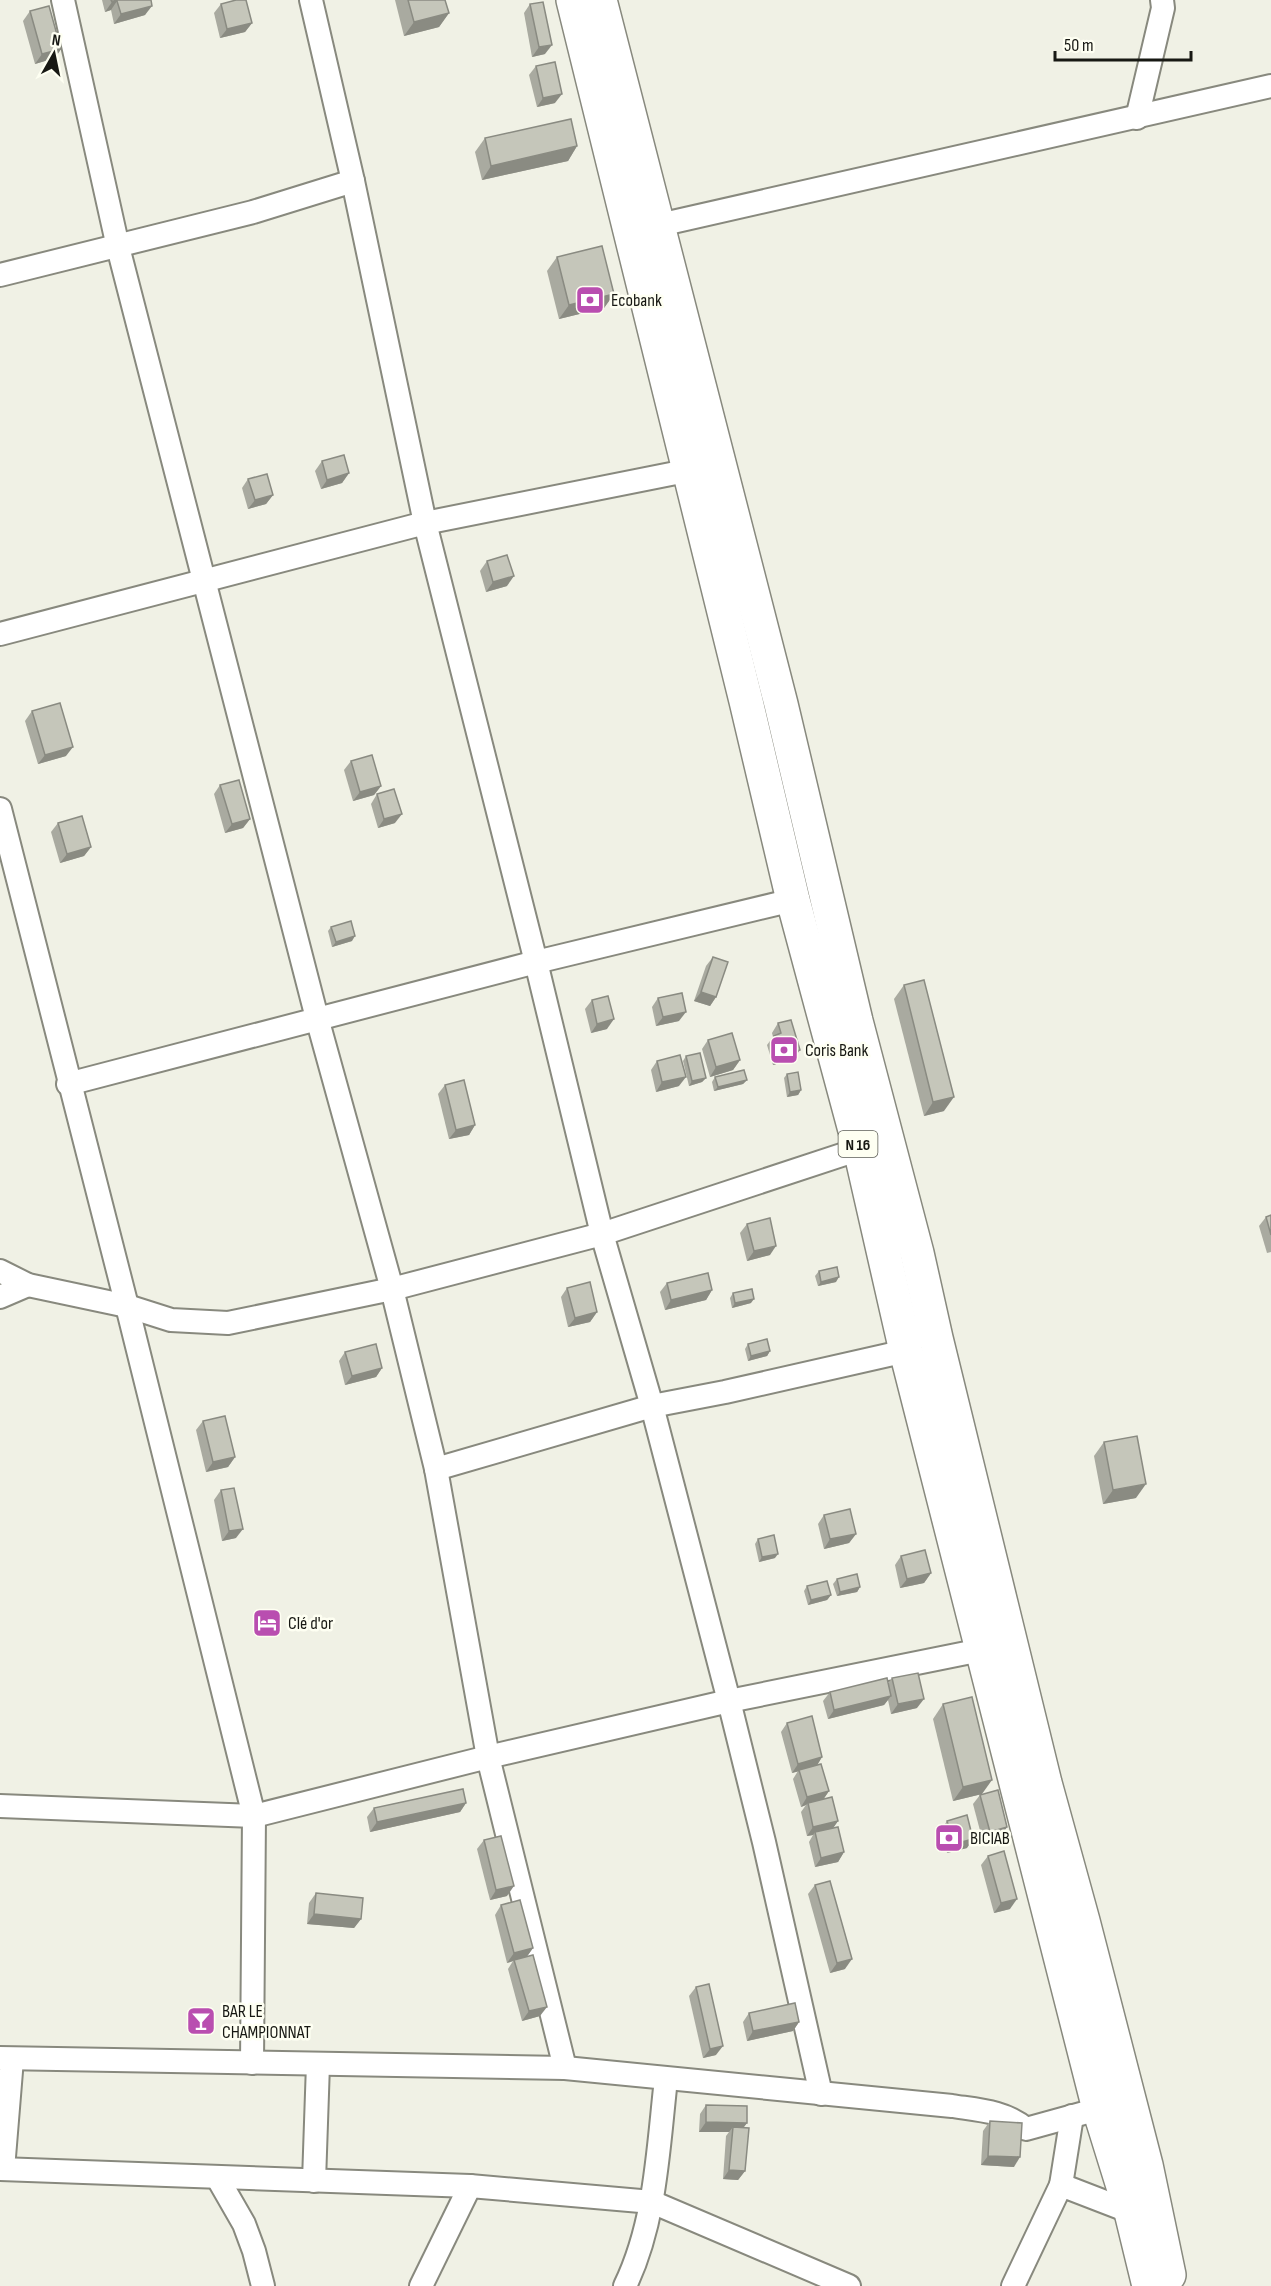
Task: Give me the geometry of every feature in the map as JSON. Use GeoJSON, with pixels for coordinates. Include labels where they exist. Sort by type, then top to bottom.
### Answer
{"type":"FeatureCollection","features":[{"type":"Feature","properties":{"kind":"highway","name":"N 16"},"geometry":{"type":"LineString","coordinates":[[573,0],[720,464],[781,704],[856,1021],[906,1351],[997,1646],[1045,1783],[1083,1920],[1100,2109],[1143,2211],[1171,2286]]}},
{"type":"Feature","properties":{"kind":"highway","name":"N 16"},"geometry":{"type":"LineString","coordinates":[[600,0],[689,470],[793,900],[874,1145],[997,1646]]}},
{"type":"Feature","properties":{"kind":"highway","name":"N 16"},"geometry":{"type":"LineString","coordinates":[[1143,2211],[1149,2286]]}},
{"type":"Feature","properties":{"kind":"street"},"geometry":{"type":"LineString","coordinates":[[63,0],[118,247],[317,1018],[392,1289],[436,1469],[488,1757],[565,2068]]}},
{"type":"Feature","properties":{"kind":"street"},"geometry":{"type":"LineString","coordinates":[[311,0],[353,181],[425,523],[602,1234],[652,1406],[729,1701],[764,1842],[821,2094]]}},
{"type":"Feature","properties":{"kind":"street"},"geometry":{"type":"LineString","coordinates":[[1137,118],[1163,8],[1162,0]]}},
{"type":"Feature","properties":{"kind":"street"},"geometry":{"type":"LineString","coordinates":[[644,229],[1271,86]]}},
{"type":"Feature","properties":{"kind":"street"},"geometry":{"type":"LineString","coordinates":[[0,275],[253,212],[353,181]]}},
{"type":"Feature","properties":{"kind":"street"},"geometry":{"type":"LineString","coordinates":[[0,633],[425,523],[720,464]]}},
{"type":"Feature","properties":{"kind":"street"},"geometry":{"type":"LineString","coordinates":[[0,809],[254,1816],[252,2063]]}},
{"type":"Feature","properties":{"kind":"street"},"geometry":{"type":"LineString","coordinates":[[68,1084],[536,962],[793,900]]}},
{"type":"Feature","properties":{"kind":"street"},"geometry":{"type":"LineString","coordinates":[[0,1271],[28,1285],[127,1306],[171,1320],[228,1323],[392,1289],[602,1234],[874,1145]]}},
{"type":"Feature","properties":{"kind":"street"},"geometry":{"type":"LineString","coordinates":[[0,1297],[28,1285]]}},
{"type":"Feature","properties":{"kind":"street"},"geometry":{"type":"LineString","coordinates":[[436,1469],[652,1406],[726,1392],[906,1351]]}},
{"type":"Feature","properties":{"kind":"street"},"geometry":{"type":"LineString","coordinates":[[0,1806],[254,1816],[488,1757],[729,1701],[997,1646]]}},
{"type":"Feature","properties":{"kind":"street"},"geometry":{"type":"LineString","coordinates":[[849,2286],[652,2202],[470,2186],[2,2169],[6,2059],[565,2068],[952,2106],[997,2113],[1015,2120],[1026,2128],[1100,2109]]}},
{"type":"Feature","properties":{"kind":"street"},"geometry":{"type":"LineString","coordinates":[[314,2181],[318,2064]]}},
{"type":"Feature","properties":{"kind":"street"},"geometry":{"type":"LineString","coordinates":[[626,2286],[634,2269],[652,2202],[666,2079]]}},
{"type":"Feature","properties":{"kind":"street"},"geometry":{"type":"LineString","coordinates":[[1013,2286],[1100,2109]]}},
{"type":"Feature","properties":{"kind":"street"},"geometry":{"type":"LineString","coordinates":[[218,2177],[244,2224],[263,2286]]}},
{"type":"Feature","properties":{"kind":"street"},"geometry":{"type":"LineString","coordinates":[[421,2286],[470,2186]]}},
{"type":"Feature","properties":{"kind":"street"},"geometry":{"type":"LineString","coordinates":[[1061,2186],[1143,2211]]}},
{"type":"Feature","properties":{"kind":"building"},"geometry":{"type":"Polygon","coordinates":[[[111,0],[151,0],[152,6],[121,14],[117,1],[112,2],[111,0]]]}},
{"type":"Feature","properties":{"kind":"building"},"geometry":{"type":"Polygon","coordinates":[[[246,0],[252,23],[227,29],[221,4],[246,0]]]}},
{"type":"Feature","properties":{"kind":"building"},"geometry":{"type":"Polygon","coordinates":[[[408,0],[445,0],[449,13],[414,22],[408,0]]]}},
{"type":"Feature","properties":{"kind":"building"},"geometry":{"type":"Polygon","coordinates":[[[543,2],[552,45],[539,47],[530,4],[543,2]]]}},
{"type":"Feature","properties":{"kind":"building"},"geometry":{"type":"Polygon","coordinates":[[[49,6],[61,49],[42,54],[30,11],[49,6]]]}},
{"type":"Feature","properties":{"kind":"building"},"geometry":{"type":"Polygon","coordinates":[[[555,62],[562,94],[543,98],[536,66],[555,62]]]}},
{"type":"Feature","properties":{"kind":"building"},"geometry":{"type":"Polygon","coordinates":[[[571,119],[577,146],[491,166],[485,138],[571,119]]]}},
{"type":"Feature","properties":{"kind":"building"},"geometry":{"type":"Polygon","coordinates":[[[602,246],[614,294],[569,305],[557,257],[602,246]]]}},
{"type":"Feature","properties":{"kind":"building"},"geometry":{"type":"Polygon","coordinates":[[[344,455],[349,473],[327,480],[322,461],[344,455]]]}},
{"type":"Feature","properties":{"kind":"building"},"geometry":{"type":"Polygon","coordinates":[[[267,474],[273,495],[255,500],[248,479],[267,474]]]}},
{"type":"Feature","properties":{"kind":"building"},"geometry":{"type":"Polygon","coordinates":[[[507,555],[514,576],[493,582],[487,561],[507,555]]]}},
{"type":"Feature","properties":{"kind":"building"},"geometry":{"type":"Polygon","coordinates":[[[60,703],[73,747],[45,755],[32,711],[60,703]]]}},
{"type":"Feature","properties":{"kind":"building"},"geometry":{"type":"Polygon","coordinates":[[[372,755],[381,786],[360,792],[351,761],[372,755]]]}},
{"type":"Feature","properties":{"kind":"building"},"geometry":{"type":"Polygon","coordinates":[[[239,780],[250,819],[232,824],[220,785],[239,780]]]}},
{"type":"Feature","properties":{"kind":"building"},"geometry":{"type":"Polygon","coordinates":[[[394,789],[402,814],[384,819],[377,794],[394,789]]]}},
{"type":"Feature","properties":{"kind":"building"},"geometry":{"type":"Polygon","coordinates":[[[82,816],[91,847],[67,854],[58,823],[82,816]]]}},
{"type":"Feature","properties":{"kind":"building"},"geometry":{"type":"Polygon","coordinates":[[[351,921],[355,936],[336,942],[331,927],[351,921]]]}},
{"type":"Feature","properties":{"kind":"building"},"geometry":{"type":"Polygon","coordinates":[[[713,957],[728,962],[716,997],[701,992],[713,957]]]}},
{"type":"Feature","properties":{"kind":"building"},"geometry":{"type":"Polygon","coordinates":[[[924,980],[954,1097],[933,1102],[904,985],[924,980]]]}},
{"type":"Feature","properties":{"kind":"building"},"geometry":{"type":"Polygon","coordinates":[[[682,993],[686,1012],[663,1017],[658,998],[682,993]]]}},
{"type":"Feature","properties":{"kind":"building"},"geometry":{"type":"Polygon","coordinates":[[[608,996],[614,1019],[597,1024],[592,1000],[608,996]]]}},
{"type":"Feature","properties":{"kind":"building"},"geometry":{"type":"Polygon","coordinates":[[[791,1020],[800,1050],[780,1055],[774,1036],[781,1033],[778,1023],[791,1020]]]}},
{"type":"Feature","properties":{"kind":"building"},"geometry":{"type":"Polygon","coordinates":[[[732,1033],[740,1060],[716,1067],[708,1040],[732,1033]]]}},
{"type":"Feature","properties":{"kind":"building"},"geometry":{"type":"Polygon","coordinates":[[[700,1053],[706,1078],[692,1081],[686,1056],[700,1053]]]}},
{"type":"Feature","properties":{"kind":"building"},"geometry":{"type":"Polygon","coordinates":[[[680,1055],[686,1077],[662,1082],[657,1061],[680,1055]]]}},
{"type":"Feature","properties":{"kind":"building"},"geometry":{"type":"Polygon","coordinates":[[[744,1070],[747,1080],[718,1087],[715,1077],[744,1070]]]}},
{"type":"Feature","properties":{"kind":"building"},"geometry":{"type":"Polygon","coordinates":[[[798,1072],[801,1090],[790,1092],[787,1074],[798,1072]]]}},
{"type":"Feature","properties":{"kind":"building"},"geometry":{"type":"Polygon","coordinates":[[[464,1080],[475,1125],[456,1130],[445,1085],[464,1080]]]}},
{"type":"Feature","properties":{"kind":"building"},"geometry":{"type":"Polygon","coordinates":[[[1271,1215],[1271,1235],[1266,1217],[1271,1215]]]}},
{"type":"Feature","properties":{"kind":"building"},"geometry":{"type":"Polygon","coordinates":[[[770,1218],[776,1246],[754,1251],[747,1224],[770,1218]]]}},
{"type":"Feature","properties":{"kind":"building"},"geometry":{"type":"Polygon","coordinates":[[[837,1267],[839,1277],[821,1282],[819,1271],[837,1267]]]}},
{"type":"Feature","properties":{"kind":"building"},"geometry":{"type":"Polygon","coordinates":[[[708,1273],[712,1290],[671,1300],[667,1283],[708,1273]]]}},
{"type":"Feature","properties":{"kind":"building"},"geometry":{"type":"Polygon","coordinates":[[[590,1282],[597,1312],[575,1318],[567,1288],[590,1282]]]}},
{"type":"Feature","properties":{"kind":"building"},"geometry":{"type":"Polygon","coordinates":[[[752,1289],[754,1299],[735,1303],[733,1293],[752,1289]]]}},
{"type":"Feature","properties":{"kind":"building"},"geometry":{"type":"Polygon","coordinates":[[[767,1339],[770,1351],[751,1356],[748,1344],[767,1339]]]}},
{"type":"Feature","properties":{"kind":"building"},"geometry":{"type":"Polygon","coordinates":[[[376,1344],[382,1368],[352,1376],[345,1352],[376,1344]]]}},
{"type":"Feature","properties":{"kind":"building"},"geometry":{"type":"Polygon","coordinates":[[[225,1416],[235,1457],[213,1462],[203,1421],[225,1416]]]}},
{"type":"Feature","properties":{"kind":"building"},"geometry":{"type":"Polygon","coordinates":[[[1137,1436],[1146,1484],[1113,1490],[1104,1442],[1137,1436]]]}},
{"type":"Feature","properties":{"kind":"building"},"geometry":{"type":"Polygon","coordinates":[[[234,1488],[243,1529],[229,1531],[221,1490],[234,1488]]]}},
{"type":"Feature","properties":{"kind":"building"},"geometry":{"type":"Polygon","coordinates":[[[850,1509],[856,1534],[830,1539],[824,1515],[850,1509]]]}},
{"type":"Feature","properties":{"kind":"building"},"geometry":{"type":"Polygon","coordinates":[[[774,1535],[778,1554],[762,1557],[758,1539],[774,1535]]]}},
{"type":"Feature","properties":{"kind":"building"},"geometry":{"type":"Polygon","coordinates":[[[925,1550],[931,1573],[907,1579],[901,1556],[925,1550]]]}},
{"type":"Feature","properties":{"kind":"building"},"geometry":{"type":"Polygon","coordinates":[[[857,1574],[860,1587],[840,1592],[837,1579],[857,1574]]]}},
{"type":"Feature","properties":{"kind":"building"},"geometry":{"type":"Polygon","coordinates":[[[827,1581],[831,1595],[811,1600],[807,1586],[827,1581]]]}},
{"type":"Feature","properties":{"kind":"building"},"geometry":{"type":"Polygon","coordinates":[[[918,1673],[924,1699],[898,1704],[892,1678],[918,1673]]]}},
{"type":"Feature","properties":{"kind":"building"},"geometry":{"type":"Polygon","coordinates":[[[887,1678],[891,1696],[834,1710],[830,1692],[887,1678]]]}},
{"type":"Feature","properties":{"kind":"building"},"geometry":{"type":"Polygon","coordinates":[[[972,1697],[992,1780],[963,1787],[943,1704],[972,1697]]]}},
{"type":"Feature","properties":{"kind":"building"},"geometry":{"type":"Polygon","coordinates":[[[812,1716],[822,1757],[798,1764],[787,1723],[812,1716]]]}},
{"type":"Feature","properties":{"kind":"building"},"geometry":{"type":"Polygon","coordinates":[[[821,1764],[829,1791],[807,1797],[799,1770],[821,1764]]]}},
{"type":"Feature","properties":{"kind":"building"},"geometry":{"type":"Polygon","coordinates":[[[463,1789],[466,1803],[377,1822],[374,1808],[463,1789]]]}},
{"type":"Feature","properties":{"kind":"building"},"geometry":{"type":"Polygon","coordinates":[[[998,1790],[1007,1827],[990,1832],[980,1795],[998,1790]]]}},
{"type":"Feature","properties":{"kind":"building"},"geometry":{"type":"Polygon","coordinates":[[[832,1797],[838,1821],[813,1827],[808,1803],[832,1797]]]}},
{"type":"Feature","properties":{"kind":"building"},"geometry":{"type":"Polygon","coordinates":[[[967,1815],[973,1839],[954,1844],[947,1821],[967,1815]]]}},
{"type":"Feature","properties":{"kind":"building"},"geometry":{"type":"Polygon","coordinates":[[[838,1827],[844,1852],[821,1858],[815,1832],[838,1827]]]}},
{"type":"Feature","properties":{"kind":"building"},"geometry":{"type":"Polygon","coordinates":[[[501,1836],[514,1886],[496,1890],[484,1840],[501,1836]]]}},
{"type":"Feature","properties":{"kind":"building"},"geometry":{"type":"Polygon","coordinates":[[[1004,1851],[1017,1899],[1001,1903],[988,1856],[1004,1851]]]}},
{"type":"Feature","properties":{"kind":"building"},"geometry":{"type":"Polygon","coordinates":[[[830,1881],[852,1959],[837,1963],[815,1885],[830,1881]]]}},
{"type":"Feature","properties":{"kind":"building"},"geometry":{"type":"Polygon","coordinates":[[[316,1893],[363,1898],[361,1919],[314,1914],[316,1893]]]}},
{"type":"Feature","properties":{"kind":"building"},"geometry":{"type":"Polygon","coordinates":[[[520,1900],[533,1948],[514,1953],[501,1905],[520,1900]]]}},
{"type":"Feature","properties":{"kind":"building"},"geometry":{"type":"Polygon","coordinates":[[[533,1955],[547,2007],[529,2011],[514,1960],[533,1955]]]}},
{"type":"Feature","properties":{"kind":"building"},"geometry":{"type":"Polygon","coordinates":[[[709,1984],[723,2046],[710,2049],[696,1987],[709,1984]]]}},
{"type":"Feature","properties":{"kind":"building"},"geometry":{"type":"Polygon","coordinates":[[[795,2003],[799,2022],[753,2031],[749,2013],[795,2003]]]}},
{"type":"Feature","properties":{"kind":"building"},"geometry":{"type":"Polygon","coordinates":[[[706,2105],[747,2106],[747,2123],[706,2122],[706,2105]]]}},
{"type":"Feature","properties":{"kind":"building"},"geometry":{"type":"Polygon","coordinates":[[[990,2121],[1022,2123],[1020,2157],[988,2156],[990,2121]]]}},
{"type":"Feature","properties":{"kind":"building"},"geometry":{"type":"Polygon","coordinates":[[[733,2127],[749,2128],[745,2171],[729,2170],[733,2127]]]}},
{"type":"Feature","properties":{"kind":"place","name":"Ecobank"},"geometry":{"type":"Point","coordinates":[590,300]}},
{"type":"Feature","properties":{"kind":"place","name":"Coris Bank"},"geometry":{"type":"Point","coordinates":[784,1050]}},
{"type":"Feature","properties":{"kind":"place","name":"Clé d'or"},"geometry":{"type":"Point","coordinates":[267,1623]}},
{"type":"Feature","properties":{"kind":"place","name":"BICIAB"},"geometry":{"type":"Point","coordinates":[949,1838]}},
{"type":"Feature","properties":{"kind":"place","name":"BAR LE CHAMPIONNAT"},"geometry":{"type":"Point","coordinates":[201,2021]}}]}
